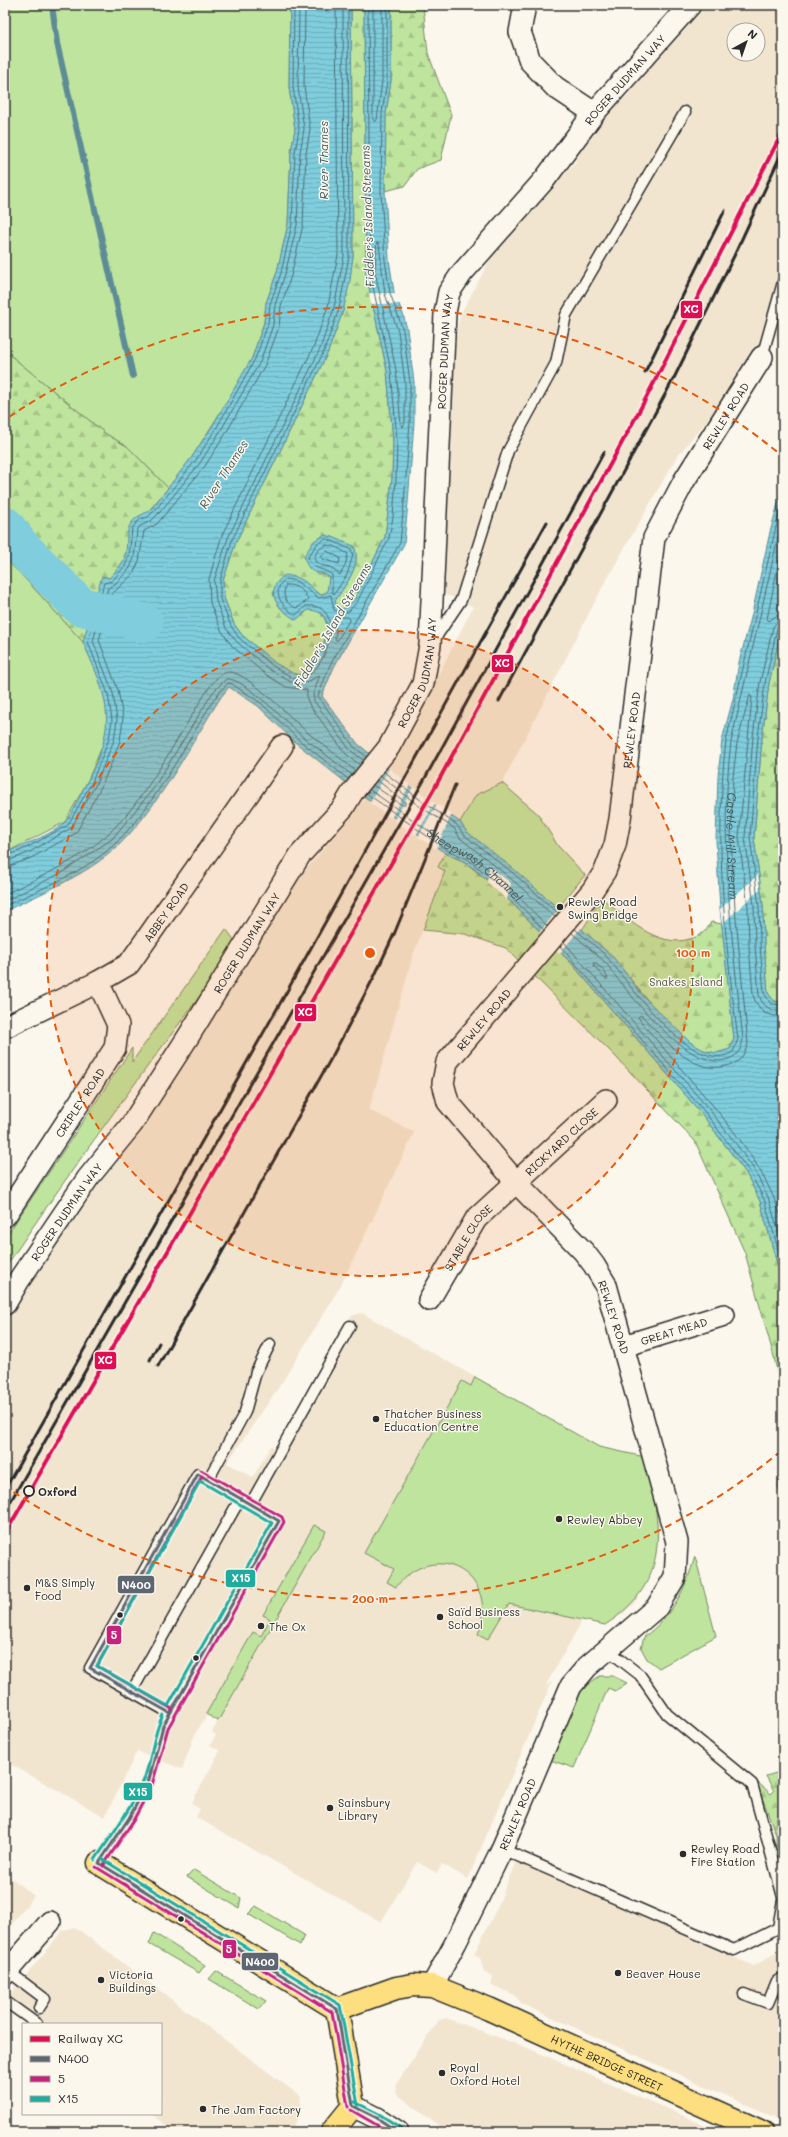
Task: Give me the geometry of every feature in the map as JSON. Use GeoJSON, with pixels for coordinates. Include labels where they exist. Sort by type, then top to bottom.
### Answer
{"type":"FeatureCollection","features":[{"type":"Feature","properties":{"kind":"main road"},"geometry":{"type":"LineString","coordinates":[[99,1862],[337,2009],[353,2106],[332,2132]]}},
{"type":"Feature","properties":{"kind":"main road"},"geometry":{"type":"LineString","coordinates":[[337,2009],[396,1988],[413,1985],[432,1986]]}},
{"type":"Feature","properties":{"kind":"main road","name":"HYTHE BRIDGE STREET"},"geometry":{"type":"LineString","coordinates":[[432,1986],[453,1993],[646,2078],[762,2132]]}},
{"type":"Feature","properties":{"kind":"street"},"geometry":{"type":"LineString","coordinates":[[525,5],[520,32],[530,61],[555,87],[594,113]]}},
{"type":"Feature","properties":{"kind":"street","name":"ROGER DUDMAN WAY"},"geometry":{"type":"LineString","coordinates":[[5,1304],[19,1280],[88,1178],[132,1124],[188,1037],[300,855],[343,808],[352,793],[389,747],[423,684],[430,645],[445,313],[449,292],[462,273],[545,179],[594,113],[690,5]]}},
{"type":"Feature","properties":{"kind":"street","name":"REWLEY ROAD"},"geometry":{"type":"LineString","coordinates":[[432,1986],[456,1942],[502,1849],[571,1686],[587,1667],[657,1607],[675,1577],[677,1542],[606,1285],[594,1264],[516,1182],[448,1102],[443,1083],[447,1062],[592,891],[605,871],[615,845],[631,733],[640,643],[654,538],[684,481],[762,357]]}},
{"type":"Feature","properties":{"kind":"street","name":"ABBEY ROAD"},"geometry":{"type":"LineString","coordinates":[[5,1027],[98,982],[129,964],[282,746]]}},
{"type":"Feature","properties":{"kind":"street","name":"CRIPLEY ROAD"},"geometry":{"type":"LineString","coordinates":[[5,1216],[115,1048],[118,1025],[98,982]]}},
{"type":"Feature","properties":{"kind":"street","name":"RICKYARD CLOSE"},"geometry":{"type":"LineString","coordinates":[[516,1182],[606,1100]]}},
{"type":"Feature","properties":{"kind":"street","name":"STABLE CLOSE"},"geometry":{"type":"LineString","coordinates":[[429,1300],[476,1219],[516,1182]]}},
{"type":"Feature","properties":{"kind":"street","name":"GREAT MEAD"},"geometry":{"type":"LineString","coordinates":[[624,1346],[724,1315]]}},
{"type":"Feature","properties":{"kind":"street"},"geometry":{"type":"LineString","coordinates":[[6,1972],[50,1922]]}},
{"type":"Feature","properties":{"kind":"street"},"geometry":{"type":"LineString","coordinates":[[353,2106],[378,2118],[398,2132]]}},
{"type":"Feature","properties":{"kind":"lane"},"geometry":{"type":"LineString","coordinates":[[430,645],[461,600],[508,450],[556,363],[566,315],[685,112]]}},
{"type":"Feature","properties":{"kind":"lane"},"geometry":{"type":"LineString","coordinates":[[762,357],[783,282]]}},
{"type":"Feature","properties":{"kind":"lane"},"geometry":{"type":"LineString","coordinates":[[250,1504],[350,1326]]}},
{"type":"Feature","properties":{"kind":"lane"},"geometry":{"type":"LineString","coordinates":[[208,1480],[245,1412],[256,1372],[270,1344]]}},
{"type":"Feature","properties":{"kind":"lane"},"geometry":{"type":"LineString","coordinates":[[99,1862],[129,1818],[148,1784],[163,1726],[170,1712],[279,1521],[198,1474],[90,1668],[170,1712]]}},
{"type":"Feature","properties":{"kind":"lane"},"geometry":{"type":"LineString","coordinates":[[132,1691],[240,1499]]}},
{"type":"Feature","properties":{"kind":"lane"},"geometry":{"type":"LineString","coordinates":[[502,1849],[734,1950],[778,1928],[783,1899],[752,1784],[667,1714],[640,1675],[608,1650]]}},
{"type":"Feature","properties":{"kind":"lane"},"geometry":{"type":"LineString","coordinates":[[6,1972],[46,1999],[39,2008]]}},
{"type":"Feature","properties":{"kind":"lane"},"geometry":{"type":"LineString","coordinates":[[744,1994],[768,2003],[777,1981],[783,1978]]}},
{"type":"Feature","properties":{"kind":"lane"},"geometry":{"type":"LineString","coordinates":[[5,2001],[36,2023]]}},
{"type":"Feature","properties":{"kind":"shaded area"},"geometry":{"type":"Polygon","coordinates":[[[699,5],[783,5],[783,339],[766,330],[737,384],[676,458],[603,586],[502,783],[476,795],[460,822],[439,867],[445,871],[413,955],[369,1110],[414,1132],[413,1135],[340,1287],[281,1384],[227,1463],[253,1477],[271,1446],[278,1448],[351,1316],[362,1313],[598,1447],[645,1457],[658,1513],[659,1532],[656,1555],[642,1591],[634,1603],[621,1615],[605,1625],[583,1619],[545,1687],[552,1681],[468,1879],[442,1864],[437,1873],[417,1862],[381,1922],[196,1817],[200,1809],[191,1804],[220,1751],[210,1745],[216,1735],[212,1732],[218,1721],[207,1715],[195,1734],[182,1769],[137,1751],[105,1817],[5,1761],[5,1323],[26,1286],[88,1197],[126,1148],[283,897],[350,818],[394,760],[473,607],[461,600],[440,593],[453,353],[460,315],[497,247],[576,161],[578,149],[616,104],[626,97],[665,45],[699,5]]]}},
{"type":"Feature","properties":{"kind":"shaded area","name":"Beaver House"},"geometry":{"type":"Polygon","coordinates":[[[516,1861],[754,1966],[783,1948],[783,2121],[522,2004],[515,1995],[491,1985],[493,1976],[484,1972],[480,1958],[474,1954],[497,1908],[516,1861]]]}},
{"type":"Feature","properties":{"kind":"shaded area"},"geometry":{"type":"Polygon","coordinates":[[[5,1873],[34,1896],[5,1933],[5,1873]]]}},
{"type":"Feature","properties":{"kind":"shaded area"},"geometry":{"type":"Polygon","coordinates":[[[75,1927],[300,2096],[301,2104],[298,2118],[291,2132],[175,2132],[152,2115],[162,2115],[162,2023],[29,2023],[5,2001],[63,1930],[75,1927]]]}},
{"type":"Feature","properties":{"kind":"shaded area"},"geometry":{"type":"Polygon","coordinates":[[[446,2018],[530,2049],[720,2132],[447,2132],[397,2094],[395,2086],[439,2020],[446,2018]]]}},
{"type":"Feature","properties":{"kind":"green space"},"geometry":{"type":"Polygon","coordinates":[[[5,5],[290,5],[289,87],[295,129],[291,152],[288,224],[277,272],[266,303],[264,322],[252,358],[232,394],[192,457],[168,488],[128,447],[106,434],[5,351],[5,5]]]}},
{"type":"Feature","properties":{"kind":"green space"},"geometry":{"type":"Polygon","coordinates":[[[351,5],[364,5],[366,273],[387,371],[393,440],[392,479],[385,537],[354,600],[347,607],[342,609],[337,607],[335,601],[348,582],[354,568],[356,553],[354,546],[325,535],[314,541],[317,574],[325,574],[329,577],[328,592],[321,595],[315,592],[309,585],[273,593],[280,608],[286,613],[302,616],[308,610],[317,610],[324,617],[327,625],[327,634],[320,653],[302,675],[294,674],[275,663],[242,635],[234,624],[224,598],[223,581],[236,542],[328,352],[343,311],[353,256],[351,5]]]}},
{"type":"Feature","properties":{"kind":"green space"},"geometry":{"type":"Polygon","coordinates":[[[391,5],[423,5],[428,53],[451,115],[441,160],[417,169],[405,186],[385,191],[386,113],[391,81],[391,5]]]}},
{"type":"Feature","properties":{"kind":"green space"},"geometry":{"type":"Polygon","coordinates":[[[5,351],[106,434],[128,447],[168,488],[146,514],[139,516],[134,520],[129,530],[126,555],[119,568],[109,578],[102,577],[83,642],[20,573],[5,559],[5,351]]]}},
{"type":"Feature","properties":{"kind":"green space"},"geometry":{"type":"Polygon","coordinates":[[[5,559],[20,573],[83,642],[97,673],[104,694],[108,720],[106,737],[88,780],[65,822],[5,853],[5,559]]]}},
{"type":"Feature","properties":{"kind":"green space"},"geometry":{"type":"Polygon","coordinates":[[[783,622],[783,999],[777,1002],[771,999],[768,993],[764,945],[763,905],[754,838],[762,738],[769,683],[783,622]]]}},
{"type":"Feature","properties":{"kind":"green space"},"geometry":{"type":"Polygon","coordinates":[[[502,783],[538,814],[558,846],[585,875],[558,908],[466,831],[460,822],[476,795],[502,783]]]}},
{"type":"Feature","properties":{"kind":"green space"},"geometry":{"type":"Polygon","coordinates":[[[445,853],[465,862],[502,893],[572,964],[701,1113],[746,1173],[760,1201],[783,1286],[783,1400],[774,1357],[745,1253],[695,1141],[615,1056],[506,948],[465,934],[423,930],[445,871],[438,867],[445,853]]]}},
{"type":"Feature","properties":{"kind":"green space","name":"Snakes Island"},"geometry":{"type":"Polygon","coordinates":[[[602,898],[631,922],[654,935],[666,939],[678,941],[690,939],[702,933],[711,922],[722,924],[734,1039],[730,1049],[715,1053],[702,1049],[688,1041],[674,1029],[646,999],[603,947],[582,930],[602,898]]]}},
{"type":"Feature","properties":{"kind":"green space"},"geometry":{"type":"Polygon","coordinates":[[[226,929],[238,945],[90,1145],[5,1268],[5,1238],[132,1048],[132,1062],[226,929]]]}},
{"type":"Feature","properties":{"kind":"green space"},"geometry":{"type":"Polygon","coordinates":[[[475,1377],[599,1447],[645,1457],[651,1482],[657,1528],[656,1550],[652,1570],[642,1590],[627,1608],[605,1625],[509,1604],[488,1639],[478,1634],[483,1613],[480,1595],[472,1580],[460,1570],[445,1564],[428,1565],[412,1572],[396,1587],[387,1582],[394,1569],[364,1553],[462,1381],[471,1386],[475,1377]]]}},
{"type":"Feature","properties":{"kind":"green space"},"geometry":{"type":"Polygon","coordinates":[[[783,1439],[783,1509],[778,1486],[783,1439]]]}},
{"type":"Feature","properties":{"kind":"green space"},"geometry":{"type":"Polygon","coordinates":[[[314,1525],[326,1531],[218,1721],[206,1714],[253,1632],[261,1636],[270,1619],[263,1615],[314,1525]]]}},
{"type":"Feature","properties":{"kind":"green space"},"geometry":{"type":"Polygon","coordinates":[[[695,1556],[716,1636],[659,1668],[647,1659],[641,1648],[644,1637],[663,1620],[677,1601],[687,1580],[695,1556]]]}},
{"type":"Feature","properties":{"kind":"green space"},"geometry":{"type":"Polygon","coordinates":[[[600,1676],[613,1676],[627,1683],[615,1691],[608,1688],[574,1768],[550,1760],[580,1689],[600,1676]]]}},
{"type":"Feature","properties":{"kind":"green space"},"geometry":{"type":"Polygon","coordinates":[[[783,1771],[783,1809],[776,1819],[782,1831],[780,1837],[783,1854],[783,1874],[776,1853],[776,1835],[756,1781],[771,1794],[774,1791],[766,1776],[783,1771]]]}},
{"type":"Feature","properties":{"kind":"green space"},"geometry":{"type":"Polygon","coordinates":[[[194,1870],[241,1898],[239,1908],[187,1877],[194,1870]]]}},
{"type":"Feature","properties":{"kind":"green space"},"geometry":{"type":"Polygon","coordinates":[[[256,1906],[304,1935],[300,1945],[248,1914],[256,1906]]]}},
{"type":"Feature","properties":{"kind":"green space"},"geometry":{"type":"Polygon","coordinates":[[[154,1933],[205,1965],[199,1973],[149,1944],[154,1933]]]}},
{"type":"Feature","properties":{"kind":"green space"},"geometry":{"type":"Polygon","coordinates":[[[216,1971],[266,2001],[259,2009],[209,1979],[216,1971]]]}},
{"type":"Feature","properties":{"kind":"water"},"geometry":{"type":"Polygon","coordinates":[[[290,5],[351,5],[353,256],[350,281],[343,311],[328,352],[236,542],[223,581],[224,598],[234,624],[242,635],[275,663],[294,674],[302,675],[315,660],[321,649],[327,628],[325,619],[319,613],[308,610],[296,620],[289,616],[283,611],[275,599],[274,587],[285,575],[303,580],[321,595],[327,592],[329,577],[325,574],[311,570],[306,563],[304,556],[314,541],[325,535],[333,537],[354,546],[356,553],[356,561],[348,582],[335,601],[337,607],[342,609],[347,607],[354,600],[385,537],[392,479],[393,440],[387,371],[366,273],[364,5],[391,5],[391,81],[386,113],[385,191],[389,259],[394,292],[407,329],[414,382],[414,422],[404,544],[334,667],[322,696],[358,744],[424,798],[460,822],[466,831],[515,870],[614,958],[643,996],[691,1043],[703,1050],[716,1053],[730,1049],[734,1039],[720,909],[716,840],[718,776],[722,740],[733,699],[739,662],[751,618],[770,532],[783,486],[783,622],[769,683],[762,738],[754,838],[763,905],[764,945],[768,993],[774,1001],[781,1002],[783,999],[783,1285],[760,1201],[746,1173],[701,1113],[572,964],[502,893],[478,872],[465,862],[445,853],[359,793],[296,743],[258,706],[229,687],[221,697],[161,793],[134,829],[119,845],[80,874],[5,911],[5,853],[45,835],[59,827],[67,820],[95,766],[102,748],[106,731],[104,699],[100,682],[83,642],[102,576],[109,578],[121,565],[125,556],[128,529],[130,525],[135,519],[153,507],[192,457],[213,425],[252,358],[264,323],[266,303],[277,272],[288,224],[291,152],[295,129],[289,87],[290,5]]]}},
{"type":"Feature","properties":{"kind":"pier"},"geometry":{"type":"Polygon","coordinates":[[[369,293],[397,293],[401,304],[371,304],[369,293]]]}},
{"type":"Feature","properties":{"kind":"pier"},"geometry":{"type":"Polygon","coordinates":[[[389,768],[410,785],[391,818],[370,803],[389,768]]]}},
{"type":"Feature","properties":{"kind":"pier"},"geometry":{"type":"Polygon","coordinates":[[[413,787],[435,803],[416,835],[394,820],[413,787]]]}},
{"type":"Feature","properties":{"kind":"pier"},"geometry":{"type":"Polygon","coordinates":[[[437,804],[452,814],[436,849],[418,837],[437,804]]]}},
{"type":"Feature","properties":{"kind":"pier"},"geometry":{"type":"Polygon","coordinates":[[[489,866],[511,883],[507,900],[487,882],[489,866]]]}},
{"type":"Feature","properties":{"kind":"pier"},"geometry":{"type":"Polygon","coordinates":[[[758,875],[760,889],[722,924],[720,909],[758,875]]]}},
{"type":"Feature","properties":{"kind":"pier"},"geometry":{"type":"Polygon","coordinates":[[[560,907],[582,927],[559,954],[539,933],[560,907]]]}},
{"type":"Feature","properties":{"kind":"waterway"},"geometry":{"type":"LineString","coordinates":[[52,5],[57,43],[133,376]]}},
{"type":"Feature","properties":{"kind":"waterway"},"geometry":{"type":"LineString","coordinates":[[5,526],[21,547],[80,606],[144,623]]}},
{"type":"Feature","properties":{"kind":"railway"},"geometry":{"type":"LineString","coordinates":[[499,701],[674,378],[734,256],[783,150]]}},
{"type":"Feature","properties":{"kind":"railway"},"geometry":{"type":"LineString","coordinates":[[645,372],[725,210]]}},
{"type":"Feature","properties":{"kind":"railway"},"geometry":{"type":"LineString","coordinates":[[5,1511],[423,782],[604,452]]}},
{"type":"Feature","properties":{"kind":"railway"},"geometry":{"type":"LineString","coordinates":[[5,1489],[286,993],[547,522]]}},
{"type":"Feature","properties":{"kind":"railway"},"geometry":{"type":"LineString","coordinates":[[158,1366],[333,1055],[375,975],[395,932],[455,785]]}},
{"type":"Feature","properties":{"kind":"railway"},"geometry":{"type":"LineString","coordinates":[[150,1360],[159,1343]]}},
{"type":"Feature","properties":{"kind":"rail line","name":"XC"},"geometry":{"type":"LineString","coordinates":[[5,1534],[434,789],[644,402],[783,131]]}},
{"type":"Feature","properties":{"kind":"transit line","name":"5"},"geometry":{"type":"LineString","coordinates":[[103,1866],[133,1821],[152,1785],[168,1728],[284,1522],[282,1517],[201,1470]]}},
{"type":"Feature","properties":{"kind":"transit line","name":"N400"},"geometry":{"type":"LineString","coordinates":[[170,1713],[90,1668],[198,1474]]}},
{"type":"Feature","properties":{"kind":"transit line","name":"N400"},"geometry":{"type":"LineString","coordinates":[[99,1863],[129,1818],[148,1783],[163,1726],[279,1521],[198,1474]]}},
{"type":"Feature","properties":{"kind":"transit line","name":"5"},"geometry":{"type":"LineString","coordinates":[[172,1709],[97,1666],[202,1476]]}},
{"type":"Feature","properties":{"kind":"transit line","name":"X15"},"geometry":{"type":"LineString","coordinates":[[200,1481],[272,1523],[168,1706],[97,1666],[200,1481]]}},
{"type":"Feature","properties":{"kind":"transit line","name":"X15"},"geometry":{"type":"LineString","coordinates":[[95,1860],[127,1812],[143,1782],[156,1731],[163,1715]]}},
{"type":"Feature","properties":{"kind":"transit line","name":"X15"},"geometry":{"type":"LineString","coordinates":[[102,1859],[340,2005],[358,2105]]}},
{"type":"Feature","properties":{"kind":"transit line","name":"N400"},"geometry":{"type":"LineString","coordinates":[[99,1863],[337,2009],[353,2106]]}},
{"type":"Feature","properties":{"kind":"transit line","name":"5"},"geometry":{"type":"LineString","coordinates":[[96,1867],[332,2012],[348,2107]]}},
{"type":"Feature","properties":{"kind":"transit line","name":"X15"},"geometry":{"type":"LineString","coordinates":[[355,2102],[379,2114],[401,2128]]}},
{"type":"Feature","properties":{"kind":"transit line","name":"N400"},"geometry":{"type":"LineString","coordinates":[[353,2106],[377,2118],[398,2132]]}},
{"type":"Feature","properties":{"kind":"transit line","name":"5"},"geometry":{"type":"LineString","coordinates":[[351,2110],[389,2132]]}},
{"type":"Feature","properties":{"kind":"place","name":"Rewley Road Swing Bridge"},"geometry":{"type":"Point","coordinates":[560,907]}},
{"type":"Feature","properties":{"kind":"place","name":"Thatcher Business Education Centre"},"geometry":{"type":"Point","coordinates":[376,1419]}},
{"type":"Feature","properties":{"kind":"place","name":"Oxford"},"geometry":{"type":"Point","coordinates":[29,1491]}},
{"type":"Feature","properties":{"kind":"place","name":"Rewley Abbey"},"geometry":{"type":"Point","coordinates":[559,1519]}},
{"type":"Feature","properties":{"kind":"place","name":"M&S Simply Food"},"geometry":{"type":"Point","coordinates":[27,1588]}},
{"type":"Feature","properties":{"kind":"place","name":"Saïd Business School"},"geometry":{"type":"Point","coordinates":[440,1617]}},
{"type":"Feature","properties":{"kind":"place","name":"The Ox"},"geometry":{"type":"Point","coordinates":[261,1626]}},
{"type":"Feature","properties":{"kind":"place","name":"Sainsbury Library"},"geometry":{"type":"Point","coordinates":[330,1808]}},
{"type":"Feature","properties":{"kind":"place","name":"Rewley Road Fire Station"},"geometry":{"type":"Point","coordinates":[683,1854]}},
{"type":"Feature","properties":{"kind":"place","name":"Beaver House"},"geometry":{"type":"Point","coordinates":[618,1973]}},
{"type":"Feature","properties":{"kind":"place","name":"Victoria Buildings"},"geometry":{"type":"Point","coordinates":[101,1980]}},
{"type":"Feature","properties":{"kind":"place","name":"Royal Oxford Hotel"},"geometry":{"type":"Point","coordinates":[442,2073]}},
{"type":"Feature","properties":{"kind":"place","name":"The Jam Factory"},"geometry":{"type":"Point","coordinates":[203,2109]}},
{"type":"Feature","properties":{"kind":"water label","name":"River Thames"},"geometry":{"type":"Point","coordinates":[323,160]}},
{"type":"Feature","properties":{"kind":"water label","name":"Fiddler's Island Streams"},"geometry":{"type":"Point","coordinates":[367,216]}},
{"type":"Feature","properties":{"kind":"water label","name":"River Thames"},"geometry":{"type":"Point","coordinates":[223,474]}},
{"type":"Feature","properties":{"kind":"water label","name":"Fiddler's Island Streams"},"geometry":{"type":"Point","coordinates":[332,625]}},
{"type":"Feature","properties":{"kind":"water label","name":"Castle Mill Stream"},"geometry":{"type":"Point","coordinates":[738,846]}},
{"type":"Feature","properties":{"kind":"water label","name":"Sheepwash Channel"},"geometry":{"type":"Point","coordinates":[476,863]}}]}
